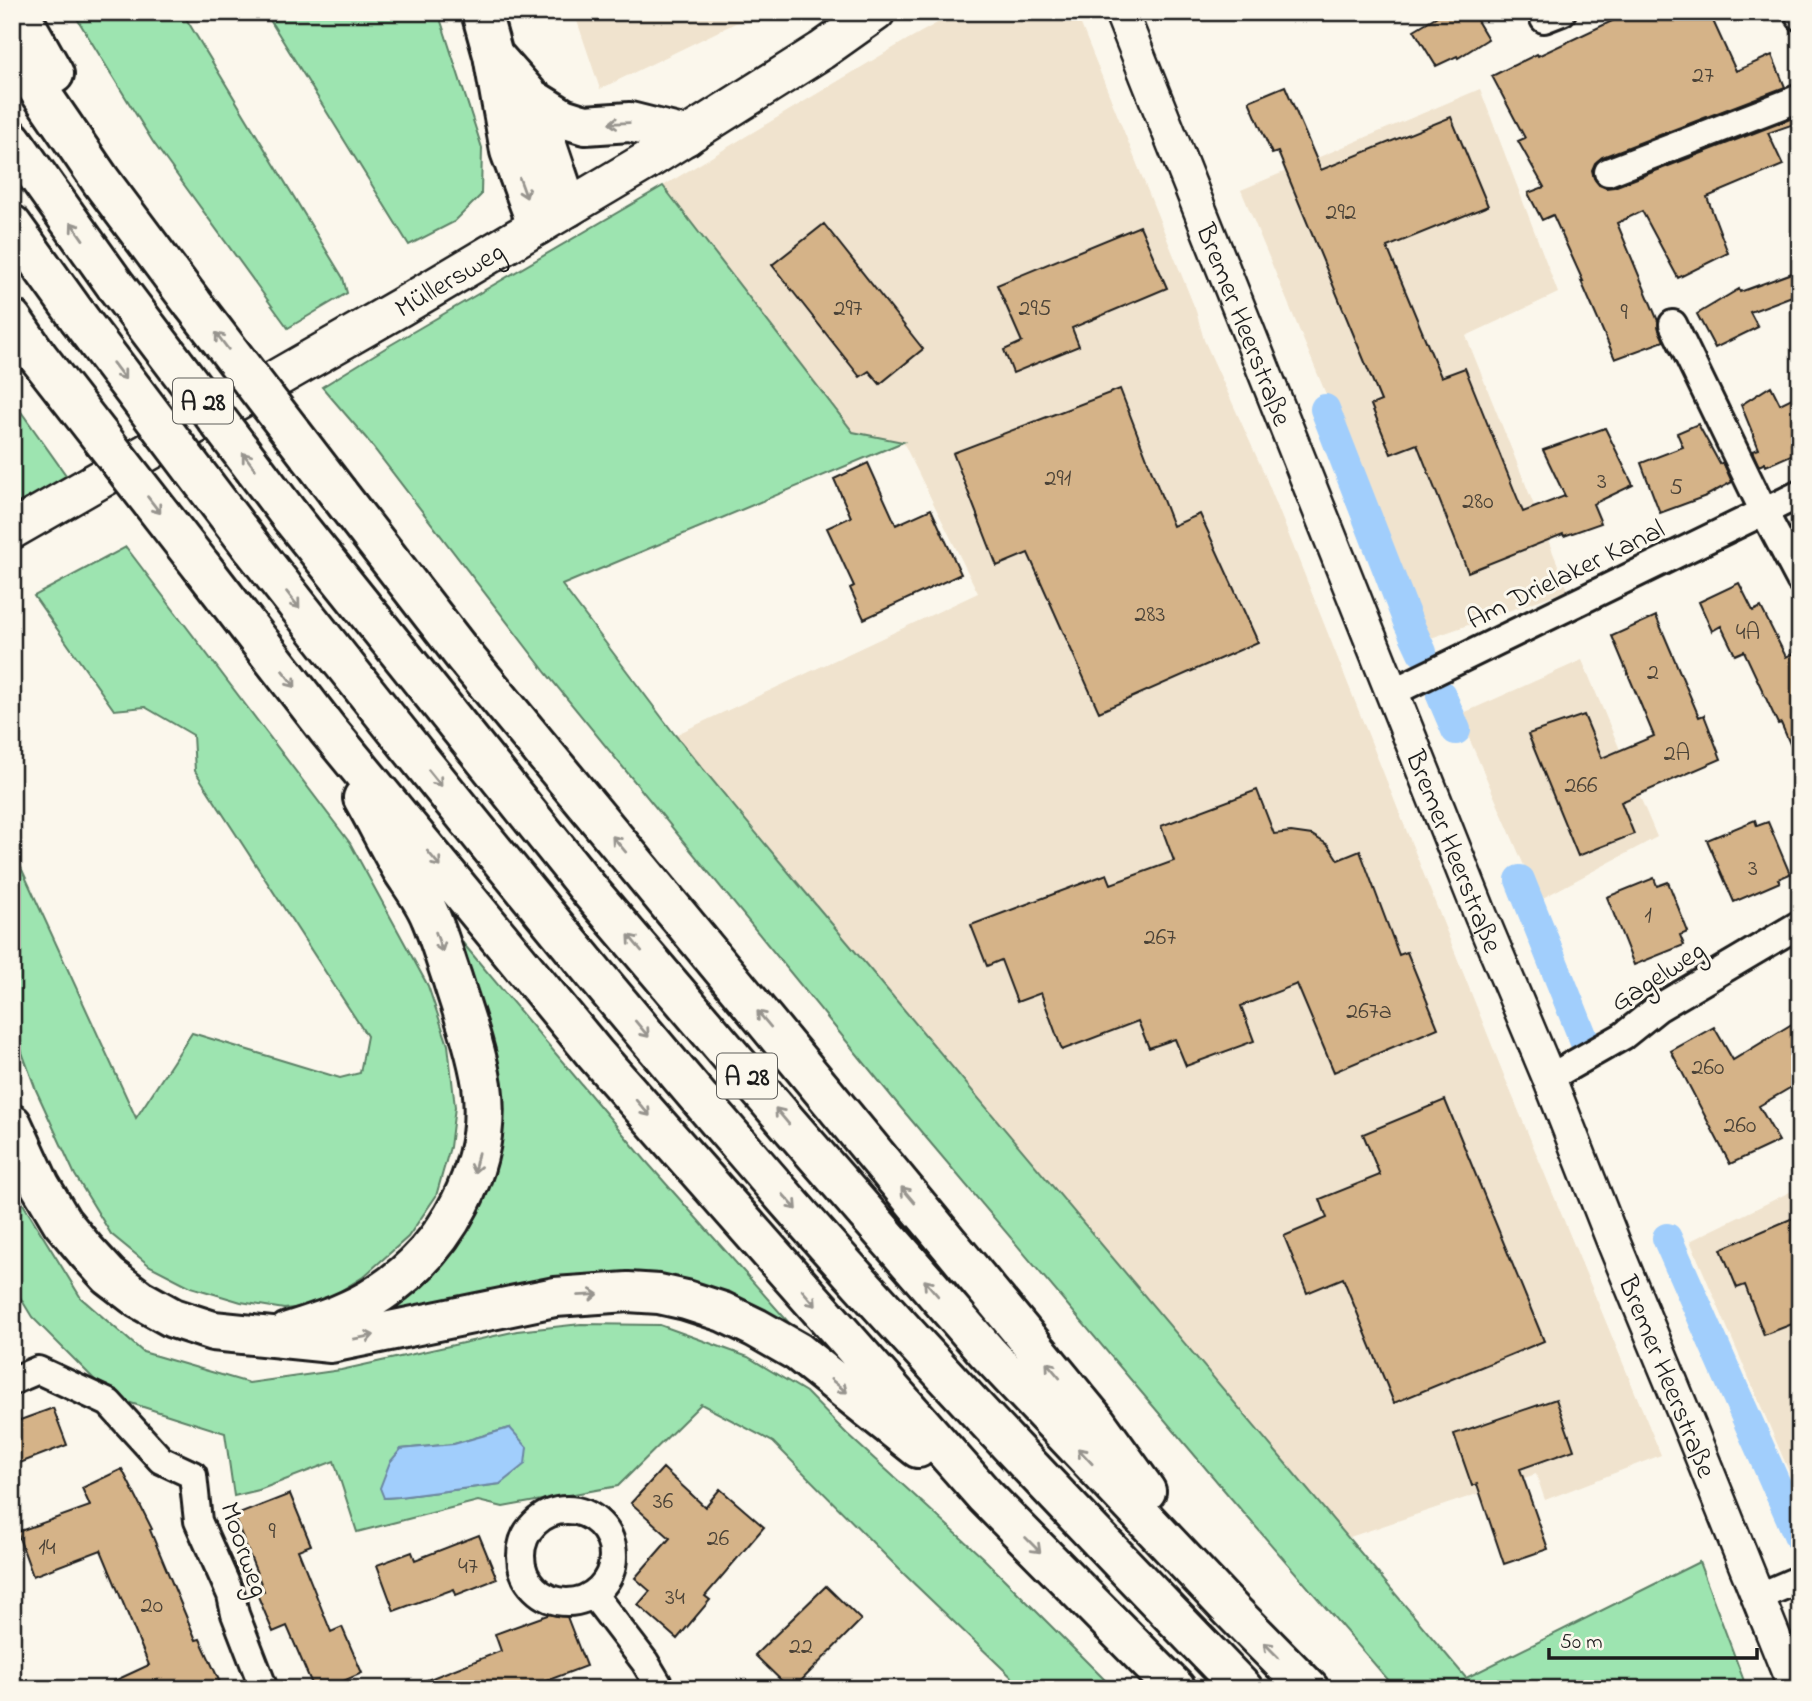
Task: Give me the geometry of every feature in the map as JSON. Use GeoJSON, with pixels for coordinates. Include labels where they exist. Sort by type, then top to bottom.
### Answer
{"type":"FeatureCollection","features":[{"type":"Feature","properties":{"kind":"highway"},"geometry":{"type":"LineString","coordinates":[[19,12],[59,82],[101,181]]}},
{"type":"Feature","properties":{"kind":"highway"},"geometry":{"type":"LineString","coordinates":[[481,12],[493,55],[510,151],[552,216]]}},
{"type":"Feature","properties":{"kind":"highway"},"geometry":{"type":"LineString","coordinates":[[12,51],[155,256],[464,656],[1097,1423],[1233,1612]]}},
{"type":"Feature","properties":{"kind":"highway"},"geometry":{"type":"LineString","coordinates":[[493,55],[531,98],[563,118],[585,125],[630,122],[686,136]]}},
{"type":"Feature","properties":{"kind":"highway"},"geometry":{"type":"LineString","coordinates":[[531,98],[552,216]]}},
{"type":"Feature","properties":{"kind":"highway","name":"A 28"},"geometry":{"type":"LineString","coordinates":[[12,140],[116,286],[290,516],[591,892],[987,1352],[1309,1689]]}},
{"type":"Feature","properties":{"kind":"highway","name":"A 28"},"geometry":{"type":"LineString","coordinates":[[12,225],[78,317],[363,690],[553,923],[747,1154],[960,1394],[1243,1689]]}},
{"type":"Feature","properties":{"kind":"highway"},"geometry":{"type":"LineString","coordinates":[[12,319],[36,354],[328,730],[595,1054],[985,1496],[1176,1689]]}},
{"type":"Feature","properties":{"kind":"highway"},"geometry":{"type":"LineString","coordinates":[[272,1337],[336,1316],[379,1294],[422,1258],[451,1222],[474,1174],[483,1128],[482,1086],[468,1027],[430,916],[389,848],[328,730]]}},
{"type":"Feature","properties":{"kind":"highway"},"geometry":{"type":"LineString","coordinates":[[12,1124],[40,1185],[62,1222],[108,1276],[139,1299],[173,1318],[213,1331],[331,1343],[555,1297],[628,1292],[659,1294],[686,1300],[734,1317],[798,1352],[900,1434],[985,1496]]}},
{"type":"Feature","properties":{"kind":"main road","name":"Müllersweg"},"geometry":{"type":"LineString","coordinates":[[12,530],[401,307],[686,136],[821,51],[876,12]]}},
{"type":"Feature","properties":{"kind":"street","name":"Bremer Heerstraße"},"geometry":{"type":"LineString","coordinates":[[1121,12],[1481,916],[1795,1689]]}},
{"type":"Feature","properties":{"kind":"street"},"geometry":{"type":"LineString","coordinates":[[1608,172],[1800,98]]}},
{"type":"Feature","properties":{"kind":"street"},"geometry":{"type":"LineString","coordinates":[[1672,324],[1800,580]]}},
{"type":"Feature","properties":{"kind":"street","name":"Am Drielaker Kanal"},"geometry":{"type":"LineString","coordinates":[[1393,692],[1800,494]]}},
{"type":"Feature","properties":{"kind":"street","name":"Gagelweg"},"geometry":{"type":"LineString","coordinates":[[1549,1078],[1623,1036],[1658,1008],[1800,924]]}},
{"type":"Feature","properties":{"kind":"street","name":"Moorweg"},"geometry":{"type":"LineString","coordinates":[[12,1381],[38,1370],[109,1403],[161,1460],[193,1475],[198,1521],[231,1595],[235,1614],[264,1689]]}},
{"type":"Feature","properties":{"kind":"street"},"geometry":{"type":"LineString","coordinates":[[1758,1597],[1800,1579]]}},
{"type":"Feature","properties":{"kind":"street"},"geometry":{"type":"LineString","coordinates":[[593,1594],[645,1662],[661,1689]]}},
{"type":"Feature","properties":{"kind":"shaded area"},"geometry":{"type":"Polygon","coordinates":[[[574,12],[758,12],[600,89],[574,12]]]}},
{"type":"Feature","properties":{"kind":"shaded area"},"geometry":{"type":"Polygon","coordinates":[[[957,12],[1076,12],[1196,311],[1204,340],[1264,473],[1505,1078],[1661,1455],[1545,1500],[1536,1474],[1347,1538],[675,735],[978,593],[903,442],[854,433],[663,186],[957,12]]]}},
{"type":"Feature","properties":{"kind":"shaded area"},"geometry":{"type":"Polygon","coordinates":[[[1480,89],[1558,293],[1466,336],[1568,590],[1428,639],[1241,190],[1480,89]]]}},
{"type":"Feature","properties":{"kind":"shaded area"},"geometry":{"type":"Polygon","coordinates":[[[1582,660],[1657,837],[1539,900],[1459,715],[1582,660]]]}},
{"type":"Feature","properties":{"kind":"shaded area"},"geometry":{"type":"Polygon","coordinates":[[[1800,1187],[1800,1497],[1690,1241],[1800,1187]]]}},
{"type":"Feature","properties":{"kind":"green space"},"geometry":{"type":"Polygon","coordinates":[[[73,12],[182,12],[343,278],[347,293],[288,328],[153,142],[73,12]]]}},
{"type":"Feature","properties":{"kind":"green space"},"geometry":{"type":"Polygon","coordinates":[[[265,12],[438,12],[482,148],[481,195],[454,222],[409,245],[265,12]]]}},
{"type":"Feature","properties":{"kind":"green space"},"geometry":{"type":"Polygon","coordinates":[[[663,186],[853,432],[903,442],[562,585],[675,735],[1466,1678],[1699,1562],[1747,1689],[1396,1689],[901,1108],[546,673],[366,438],[322,387],[663,186]]]}},
{"type":"Feature","properties":{"kind":"green space"},"geometry":{"type":"Polygon","coordinates":[[[12,399],[68,478],[12,506],[12,399]]]}},
{"type":"Feature","properties":{"kind":"green space"},"geometry":{"type":"Polygon","coordinates":[[[126,547],[350,843],[428,986],[448,1045],[455,1107],[450,1147],[436,1196],[408,1237],[363,1277],[313,1306],[284,1309],[241,1302],[191,1287],[150,1266],[111,1234],[75,1175],[36,1090],[12,1025],[12,848],[136,1118],[192,1033],[340,1078],[360,1073],[367,1036],[195,771],[193,735],[145,707],[114,710],[34,596],[126,547]]]}},
{"type":"Feature","properties":{"kind":"green space"},"geometry":{"type":"Polygon","coordinates":[[[462,942],[645,1160],[806,1342],[622,1285],[351,1328],[490,1166],[496,1057],[462,942]]]}},
{"type":"Feature","properties":{"kind":"green space"},"geometry":{"type":"Polygon","coordinates":[[[12,1186],[81,1298],[143,1352],[249,1383],[341,1370],[517,1331],[581,1324],[660,1325],[748,1357],[806,1392],[847,1434],[982,1557],[1114,1689],[1024,1689],[905,1575],[773,1442],[701,1404],[618,1486],[503,1507],[478,1501],[357,1532],[334,1461],[259,1490],[234,1496],[225,1433],[112,1397],[32,1317],[12,1284],[12,1186]],[[510,1428],[454,1444],[401,1449],[384,1498],[398,1497],[500,1484],[510,1428]]]}},
{"type":"Feature","properties":{"kind":"water"},"geometry":{"type":"Polygon","coordinates":[[[510,1428],[527,1447],[525,1464],[500,1484],[384,1498],[380,1488],[390,1462],[401,1449],[454,1444],[510,1428]]]}},
{"type":"Feature","properties":{"kind":"building"},"geometry":{"type":"Polygon","coordinates":[[[1444,12],[1472,12],[1488,39],[1458,58],[1457,56],[1436,66],[1414,30],[1444,12]]]}},
{"type":"Feature","properties":{"kind":"building"},"geometry":{"type":"Polygon","coordinates":[[[1631,12],[1709,12],[1736,71],[1772,55],[1785,87],[1602,157],[1592,170],[1599,185],[1614,187],[1798,116],[1800,122],[1768,133],[1783,165],[1707,197],[1728,253],[1678,278],[1642,211],[1617,223],[1664,341],[1615,359],[1553,215],[1542,220],[1528,193],[1544,187],[1518,141],[1525,138],[1492,76],[1631,12]]]}},
{"type":"Feature","properties":{"kind":"building"},"geometry":{"type":"Polygon","coordinates":[[[1285,86],[1321,170],[1451,117],[1488,206],[1387,247],[1441,377],[1465,368],[1523,512],[1565,496],[1543,450],[1605,428],[1633,485],[1593,504],[1601,523],[1564,536],[1563,534],[1468,572],[1417,444],[1391,454],[1371,405],[1381,401],[1278,152],[1272,154],[1249,101],[1285,86]]]}},
{"type":"Feature","properties":{"kind":"building"},"geometry":{"type":"Polygon","coordinates":[[[824,224],[923,349],[880,384],[869,371],[860,377],[772,265],[824,224]]]}},
{"type":"Feature","properties":{"kind":"building"},"geometry":{"type":"Polygon","coordinates":[[[1140,226],[1167,288],[1072,328],[1079,346],[1013,373],[1004,350],[1022,342],[997,285],[1140,226]]]}},
{"type":"Feature","properties":{"kind":"building"},"geometry":{"type":"Polygon","coordinates":[[[1800,270],[1800,293],[1750,312],[1758,327],[1715,348],[1697,314],[1739,289],[1740,292],[1800,270]]]}},
{"type":"Feature","properties":{"kind":"building"},"geometry":{"type":"Polygon","coordinates":[[[1771,386],[1780,404],[1800,394],[1800,451],[1766,466],[1765,463],[1759,466],[1752,451],[1759,449],[1741,405],[1771,386]]]}},
{"type":"Feature","properties":{"kind":"building"},"geometry":{"type":"Polygon","coordinates":[[[1120,389],[1173,526],[1200,514],[1258,642],[1099,712],[1028,553],[997,566],[953,453],[1120,389]]]}},
{"type":"Feature","properties":{"kind":"building"},"geometry":{"type":"Polygon","coordinates":[[[1698,424],[1720,464],[1723,462],[1732,482],[1706,496],[1660,513],[1641,463],[1683,447],[1677,433],[1698,424]]]}},
{"type":"Feature","properties":{"kind":"building"},"geometry":{"type":"Polygon","coordinates":[[[868,463],[896,525],[931,509],[961,574],[864,619],[850,588],[854,586],[827,528],[851,517],[834,479],[868,463]]]}},
{"type":"Feature","properties":{"kind":"building"},"geometry":{"type":"Polygon","coordinates":[[[1739,583],[1753,611],[1761,607],[1786,657],[1794,653],[1800,665],[1800,767],[1744,651],[1735,655],[1721,626],[1712,631],[1699,602],[1739,583]]]}},
{"type":"Feature","properties":{"kind":"building"},"geometry":{"type":"Polygon","coordinates":[[[1656,616],[1699,717],[1704,715],[1721,759],[1621,802],[1634,834],[1578,856],[1528,734],[1584,715],[1602,758],[1654,736],[1612,636],[1656,616]]]}},
{"type":"Feature","properties":{"kind":"building"},"geometry":{"type":"Polygon","coordinates":[[[1257,790],[1274,834],[1291,832],[1312,835],[1328,845],[1338,860],[1360,851],[1399,955],[1407,952],[1438,1028],[1334,1072],[1297,984],[1241,1006],[1254,1041],[1186,1066],[1175,1039],[1149,1048],[1138,1021],[1062,1050],[1041,993],[1017,1002],[1001,960],[987,966],[971,925],[1107,874],[1111,884],[1174,861],[1161,826],[1257,790]]]}},
{"type":"Feature","properties":{"kind":"building"},"geometry":{"type":"Polygon","coordinates":[[[1755,820],[1757,826],[1768,822],[1790,874],[1778,879],[1780,882],[1734,902],[1707,840],[1755,820]]]}},
{"type":"Feature","properties":{"kind":"building"},"geometry":{"type":"Polygon","coordinates":[[[1654,878],[1657,886],[1668,882],[1688,932],[1680,935],[1684,945],[1634,965],[1607,897],[1654,878]]]}},
{"type":"Feature","properties":{"kind":"building"},"geometry":{"type":"Polygon","coordinates":[[[1800,1019],[1800,1082],[1759,1106],[1779,1141],[1730,1164],[1671,1051],[1714,1027],[1733,1060],[1800,1019]]]}},
{"type":"Feature","properties":{"kind":"building"},"geometry":{"type":"Polygon","coordinates":[[[1445,1100],[1544,1341],[1394,1403],[1343,1278],[1307,1293],[1284,1236],[1327,1218],[1320,1199],[1380,1175],[1363,1134],[1445,1100]]]}},
{"type":"Feature","properties":{"kind":"building"},"geometry":{"type":"Polygon","coordinates":[[[1800,1215],[1800,1321],[1764,1335],[1745,1285],[1737,1288],[1721,1249],[1800,1215]]]}},
{"type":"Feature","properties":{"kind":"building"},"geometry":{"type":"Polygon","coordinates":[[[1556,1399],[1574,1450],[1520,1469],[1548,1549],[1504,1564],[1477,1484],[1472,1486],[1454,1434],[1556,1399]]]}},
{"type":"Feature","properties":{"kind":"building"},"geometry":{"type":"Polygon","coordinates":[[[53,1408],[67,1445],[12,1466],[12,1423],[53,1408]]]}},
{"type":"Feature","properties":{"kind":"building"},"geometry":{"type":"Polygon","coordinates":[[[663,1468],[705,1507],[720,1489],[764,1527],[705,1596],[710,1600],[677,1639],[638,1605],[650,1591],[635,1578],[670,1538],[631,1503],[663,1468]]]}},
{"type":"Feature","properties":{"kind":"building"},"geometry":{"type":"Polygon","coordinates":[[[122,1469],[152,1529],[150,1530],[196,1640],[200,1639],[223,1689],[97,1689],[149,1665],[101,1550],[33,1576],[17,1532],[90,1506],[82,1488],[122,1469]]]}},
{"type":"Feature","properties":{"kind":"building"},"geometry":{"type":"Polygon","coordinates":[[[290,1494],[311,1545],[298,1550],[331,1632],[342,1627],[362,1673],[325,1689],[314,1689],[287,1626],[273,1632],[257,1594],[264,1591],[234,1516],[290,1494]]]}},
{"type":"Feature","properties":{"kind":"building"},"geometry":{"type":"Polygon","coordinates":[[[479,1535],[497,1579],[456,1595],[454,1589],[394,1611],[377,1565],[412,1552],[415,1560],[479,1535]]]}},
{"type":"Feature","properties":{"kind":"building"},"geometry":{"type":"Polygon","coordinates":[[[826,1586],[861,1620],[790,1689],[755,1655],[826,1586]]]}},
{"type":"Feature","properties":{"kind":"building"},"geometry":{"type":"Polygon","coordinates":[[[564,1609],[586,1666],[525,1689],[410,1689],[409,1687],[501,1651],[495,1634],[564,1609]]]}},
{"type":"Feature","properties":{"kind":"waterway"},"geometry":{"type":"LineString","coordinates":[[1325,409],[1422,652]]}},
{"type":"Feature","properties":{"kind":"waterway"},"geometry":{"type":"LineString","coordinates":[[1441,695],[1456,730]]}},
{"type":"Feature","properties":{"kind":"waterway"},"geometry":{"type":"LineString","coordinates":[[1520,880],[1586,1045]]}},
{"type":"Feature","properties":{"kind":"waterway"},"geometry":{"type":"LineString","coordinates":[[1667,1238],[1800,1539]]}}]}
